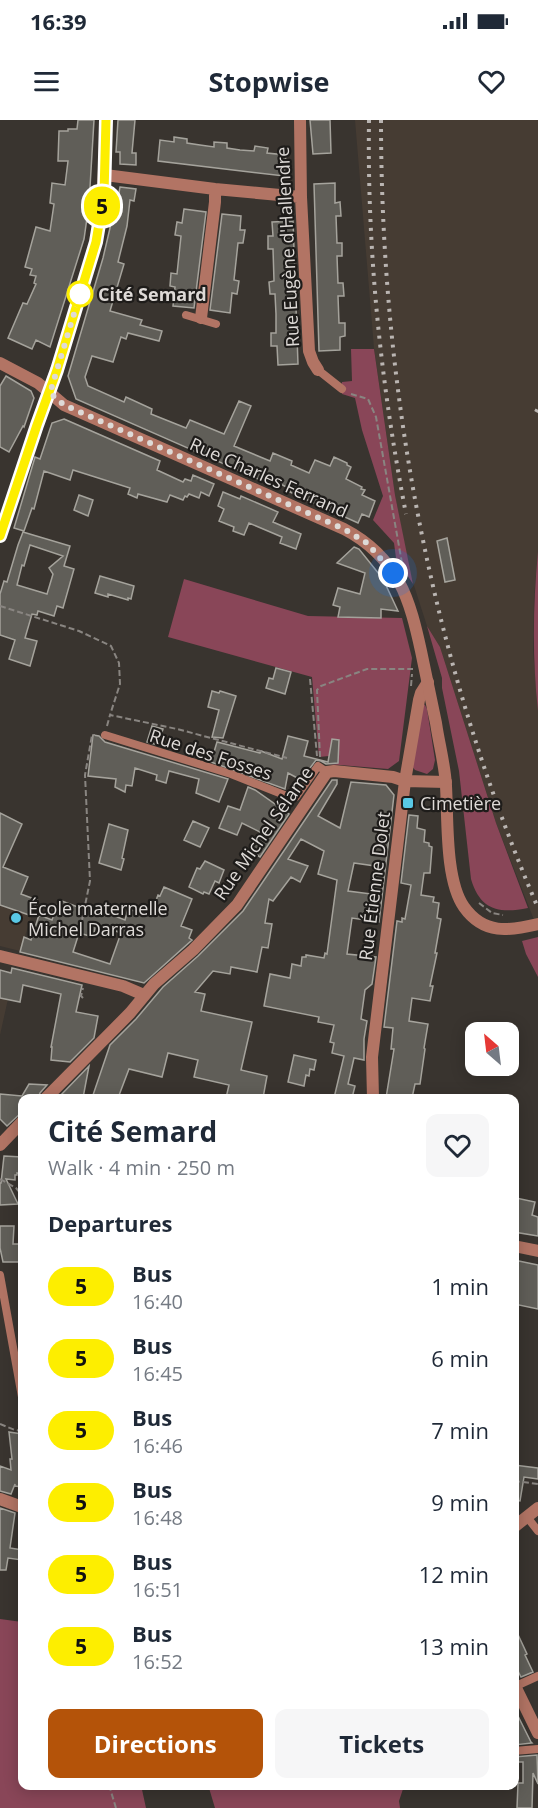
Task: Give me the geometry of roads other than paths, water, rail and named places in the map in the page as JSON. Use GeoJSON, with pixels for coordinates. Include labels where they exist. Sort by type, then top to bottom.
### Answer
{"type":"FeatureCollection","features":[{"type":"Feature","properties":{"kind":"street"},"geometry":{"type":"LineString","coordinates":[[0,536],[50,393],[96,242],[105,175],[106,120]]}},
{"type":"Feature","properties":{"kind":"street","name":"Rue Eugène d'Hallendre"},"geometry":{"type":"LineString","coordinates":[[300,120],[301,197],[309,351],[318,370]]}},
{"type":"Feature","properties":{"kind":"street"},"geometry":{"type":"LineString","coordinates":[[105,175],[301,197]]}},
{"type":"Feature","properties":{"kind":"street"},"geometry":{"type":"LineString","coordinates":[[201,318],[215,189]]}},
{"type":"Feature","properties":{"kind":"street","name":"Rue Charles Ferrand"},"geometry":{"type":"LineString","coordinates":[[0,363],[38,383],[64,405],[344,529],[367,543],[386,563],[403,590],[415,627],[428,682],[446,782],[451,870],[459,900],[470,913],[490,927],[516,930],[533,925]]}},
{"type":"Feature","properties":{"kind":"street","name":"Rue Étienne Dolet"},"geometry":{"type":"LineString","coordinates":[[373,1094],[372,1057],[375,1027],[405,780],[419,700],[428,682]]}},
{"type":"Feature","properties":{"kind":"street","name":"Rue Michel Sélame"},"geometry":{"type":"LineString","coordinates":[[50,1094],[130,1013],[144,995],[237,905],[327,772],[446,782]]}},
{"type":"Feature","properties":{"kind":"street"},"geometry":{"type":"LineString","coordinates":[[0,956],[123,986],[144,995]]}},
{"type":"Feature","properties":{"kind":"street"},"geometry":{"type":"LineString","coordinates":[[0,1145],[18,1126]]}},
{"type":"Feature","properties":{"kind":"street"},"geometry":{"type":"LineString","coordinates":[[519,1247],[538,1251]]}},
{"type":"Feature","properties":{"kind":"street"},"geometry":{"type":"LineString","coordinates":[[0,1499],[18,1506]]}},
{"type":"Feature","properties":{"kind":"street"},"geometry":{"type":"LineString","coordinates":[[519,1523],[538,1508]]}},
{"type":"Feature","properties":{"kind":"street"},"geometry":{"type":"LineString","coordinates":[[519,1693],[538,1733]]}},
{"type":"Feature","properties":{"kind":"lane"},"geometry":{"type":"LineString","coordinates":[[186,315],[216,324]]}},
{"type":"Feature","properties":{"kind":"lane"},"geometry":{"type":"LineString","coordinates":[[318,370],[342,389]]}},
{"type":"Feature","properties":{"kind":"lane","name":"Rue des Fosses"},"geometry":{"type":"LineString","coordinates":[[105,735],[231,774],[292,798],[296,797],[318,766],[327,772]]}},
{"type":"Feature","properties":{"kind":"lane"},"geometry":{"type":"LineString","coordinates":[[0,1275],[18,1375]]}},
{"type":"Feature","properties":{"kind":"lane"},"geometry":{"type":"LineString","coordinates":[[527,1517],[538,1531]]}},
{"type":"Feature","properties":{"kind":"lane"},"geometry":{"type":"LineString","coordinates":[[519,1683],[538,1676]]}},
{"type":"Feature","properties":{"kind":"lane"},"geometry":{"type":"LineString","coordinates":[[519,1751],[538,1749]]}},
{"type":"Feature","properties":{"kind":"railway"},"geometry":{"type":"LineString","coordinates":[[369,120],[370,219],[377,318],[389,417],[406,514]]}},
{"type":"Feature","properties":{"kind":"railway"},"geometry":{"type":"LineString","coordinates":[[381,120],[383,221],[390,322],[402,423],[419,522],[441,621],[468,718],[501,814],[538,908]]}},
{"type":"Feature","properties":{"kind":"railway"},"geometry":{"type":"LineString","coordinates":[[536,412],[538,408]]}},
{"type":"Feature","properties":{"kind":"place","name":"Cité Semard"},"geometry":{"type":"Point","coordinates":[80,294]}},
{"type":"Feature","properties":{"kind":"place","name":"Cimetière"},"geometry":{"type":"Point","coordinates":[408,803]}},
{"type":"Feature","properties":{"kind":"place","name":"École maternelle Michel Darras"},"geometry":{"type":"Point","coordinates":[16,918]}}]}
